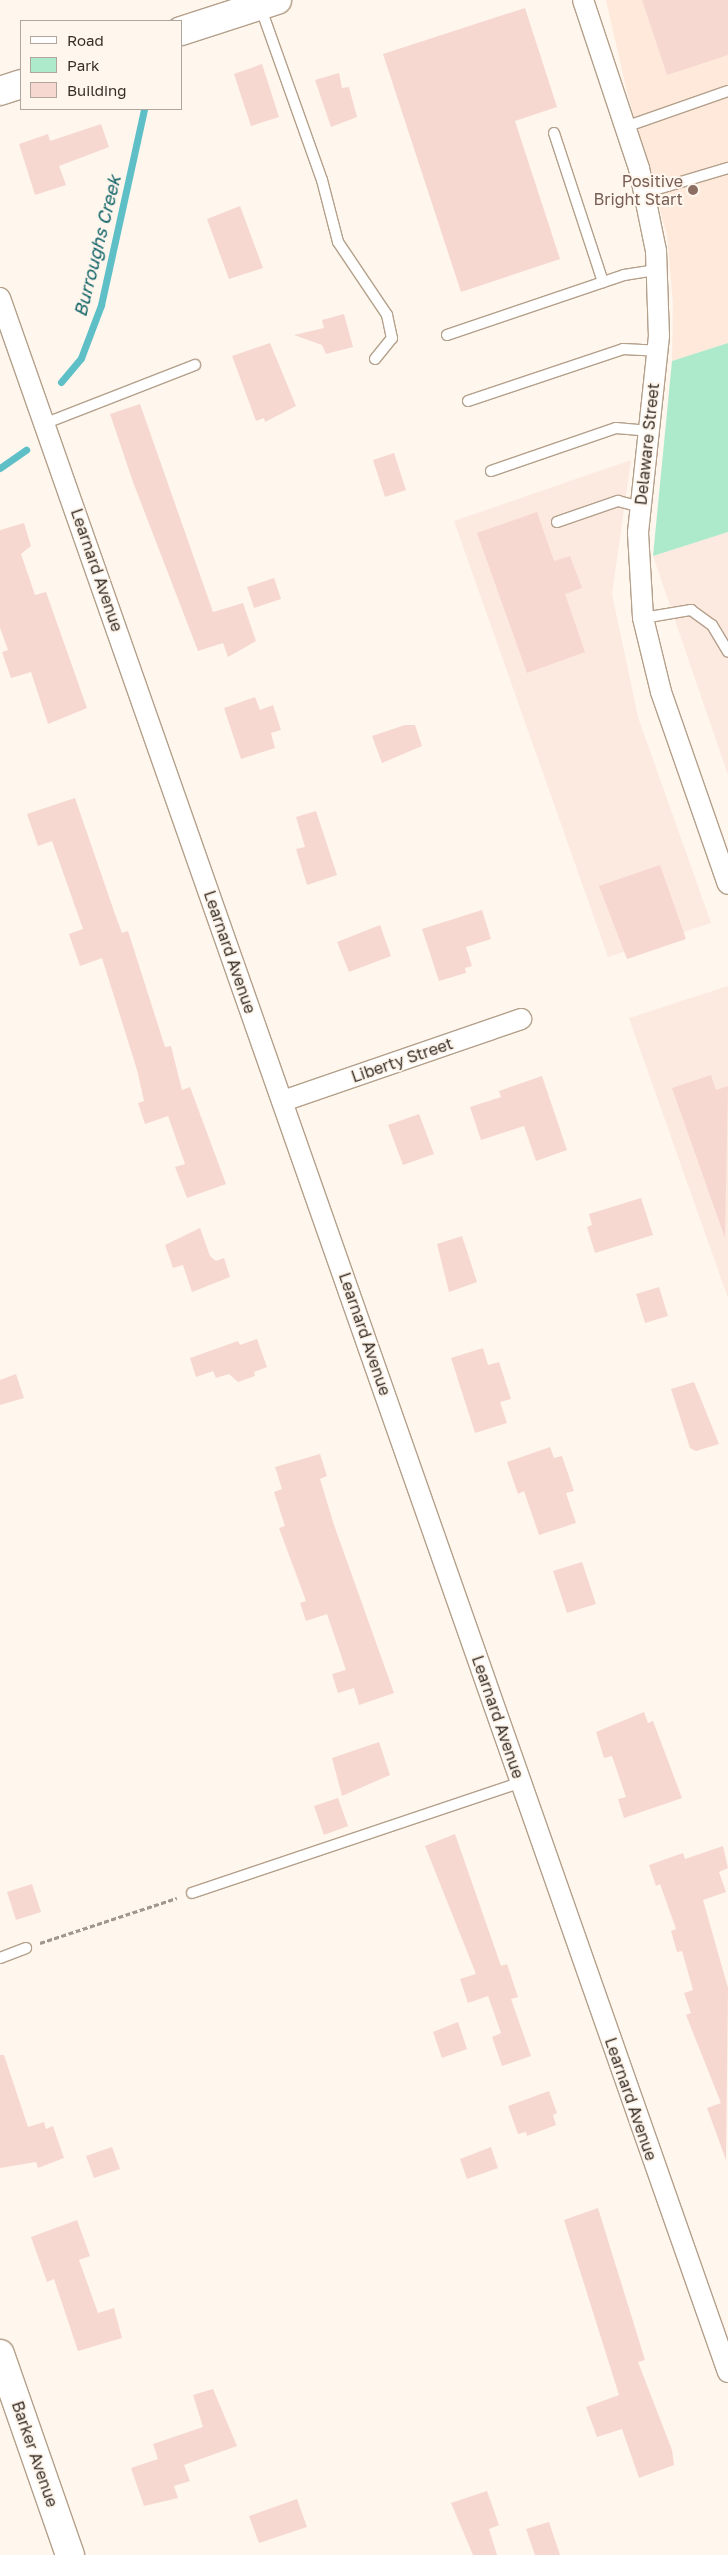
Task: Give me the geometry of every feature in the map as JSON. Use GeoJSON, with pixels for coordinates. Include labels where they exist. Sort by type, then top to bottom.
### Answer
{"type":"FeatureCollection","features":[{"type":"Feature","properties":{"kind":"street","name":"Delaware Street"},"geometry":{"type":"LineString","coordinates":[[583,0],[625,127],[644,193],[657,270],[657,351],[640,506],[638,569],[642,618],[660,692],[728,884]]}},
{"type":"Feature","properties":{"kind":"street"},"geometry":{"type":"LineString","coordinates":[[182,32],[268,3]]}},
{"type":"Feature","properties":{"kind":"street"},"geometry":{"type":"LineString","coordinates":[[0,91],[20,84]]}},
{"type":"Feature","properties":{"kind":"street","name":"Learnard Avenue"},"geometry":{"type":"LineString","coordinates":[[0,298],[46,423],[728,2372]]}},
{"type":"Feature","properties":{"kind":"street","name":"Liberty Street"},"geometry":{"type":"LineString","coordinates":[[283,1101],[521,1019]]}},
{"type":"Feature","properties":{"kind":"street","name":"Barker Avenue"},"geometry":{"type":"LineString","coordinates":[[0,2354],[70,2555]]}},
{"type":"Feature","properties":{"kind":"lane"},"geometry":{"type":"LineString","coordinates":[[268,3],[322,180],[338,242],[387,315],[392,338],[375,360]]}},
{"type":"Feature","properties":{"kind":"lane"},"geometry":{"type":"LineString","coordinates":[[625,127],[728,91]]}},
{"type":"Feature","properties":{"kind":"lane"},"geometry":{"type":"LineString","coordinates":[[554,134],[604,282]]}},
{"type":"Feature","properties":{"kind":"lane"},"geometry":{"type":"LineString","coordinates":[[644,193],[728,168]]}},
{"type":"Feature","properties":{"kind":"lane"},"geometry":{"type":"LineString","coordinates":[[447,335],[604,282],[657,270]]}},
{"type":"Feature","properties":{"kind":"lane"},"geometry":{"type":"LineString","coordinates":[[468,401],[623,349],[657,351]]}},
{"type":"Feature","properties":{"kind":"lane"},"geometry":{"type":"LineString","coordinates":[[46,423],[195,365]]}},
{"type":"Feature","properties":{"kind":"lane"},"geometry":{"type":"LineString","coordinates":[[490,471],[616,428],[649,431]]}},
{"type":"Feature","properties":{"kind":"lane"},"geometry":{"type":"LineString","coordinates":[[557,522],[618,501],[640,506]]}},
{"type":"Feature","properties":{"kind":"lane"},"geometry":{"type":"LineString","coordinates":[[642,618],[691,610],[712,625],[728,652]]}},
{"type":"Feature","properties":{"kind":"lane"},"geometry":{"type":"LineString","coordinates":[[192,1893],[521,1782]]}},
{"type":"Feature","properties":{"kind":"lane"},"geometry":{"type":"LineString","coordinates":[[0,1958],[26,1948]]}},
{"type":"Feature","properties":{"kind":"path"},"geometry":{"type":"LineString","coordinates":[[26,1948],[192,1893]]}},
{"type":"Feature","properties":{"kind":"shaded area","name":"Positive Bright Start"},"geometry":{"type":"Polygon","coordinates":[[[606,0],[728,0],[728,343],[672,361],[673,303],[667,235],[627,92],[606,0]]]}},
{"type":"Feature","properties":{"kind":"shaded area"},"geometry":{"type":"Polygon","coordinates":[[[631,460],[612,594],[638,717],[711,923],[608,957],[454,521],[631,460]]]}},
{"type":"Feature","properties":{"kind":"shaded area"},"geometry":{"type":"Polygon","coordinates":[[[728,532],[728,775],[653,556],[728,532]]]}},
{"type":"Feature","properties":{"kind":"shaded area"},"geometry":{"type":"Polygon","coordinates":[[[728,986],[728,1298],[629,1018],[728,986]]]}},
{"type":"Feature","properties":{"kind":"green space"},"geometry":{"type":"Polygon","coordinates":[[[728,343],[728,532],[653,556],[672,361],[728,343]]]}},
{"type":"Feature","properties":{"kind":"building"},"geometry":{"type":"Polygon","coordinates":[[[642,0],[728,0],[728,55],[667,75],[642,0]]]}},
{"type":"Feature","properties":{"kind":"building"},"geometry":{"type":"Polygon","coordinates":[[[525,8],[557,107],[515,121],[560,259],[461,292],[383,54],[525,8]]]}},
{"type":"Feature","properties":{"kind":"building"},"geometry":{"type":"Polygon","coordinates":[[[262,64],[279,117],[251,126],[234,74],[262,64]]]}},
{"type":"Feature","properties":{"kind":"building"},"geometry":{"type":"Polygon","coordinates":[[[339,73],[342,88],[349,87],[357,117],[331,127],[315,80],[339,73]]]}},
{"type":"Feature","properties":{"kind":"building"},"geometry":{"type":"Polygon","coordinates":[[[101,124],[109,147],[59,166],[66,185],[35,195],[19,144],[48,134],[50,141],[101,124]]]}},
{"type":"Feature","properties":{"kind":"building"},"geometry":{"type":"Polygon","coordinates":[[[240,206],[263,268],[229,279],[207,219],[240,206]]]}},
{"type":"Feature","properties":{"kind":"building"},"geometry":{"type":"Polygon","coordinates":[[[344,314],[353,347],[326,354],[322,345],[294,335],[324,328],[322,320],[344,314]]]}},
{"type":"Feature","properties":{"kind":"building"},"geometry":{"type":"Polygon","coordinates":[[[270,343],[296,406],[265,422],[264,418],[256,421],[232,356],[270,343]]]}},
{"type":"Feature","properties":{"kind":"building"},"geometry":{"type":"Polygon","coordinates":[[[140,404],[213,612],[243,603],[256,641],[228,657],[223,643],[198,651],[133,482],[110,414],[140,404]]]}},
{"type":"Feature","properties":{"kind":"building"},"geometry":{"type":"Polygon","coordinates":[[[394,453],[406,490],[385,497],[373,460],[394,453]]]}},
{"type":"Feature","properties":{"kind":"building"},"geometry":{"type":"Polygon","coordinates":[[[537,512],[554,561],[570,556],[582,588],[565,594],[585,652],[527,673],[477,533],[537,512]]]}},
{"type":"Feature","properties":{"kind":"building"},"geometry":{"type":"Polygon","coordinates":[[[24,523],[31,546],[21,554],[35,595],[46,592],[87,708],[48,724],[31,672],[11,678],[2,652],[8,650],[0,628],[0,530],[24,523]]]}},
{"type":"Feature","properties":{"kind":"building"},"geometry":{"type":"Polygon","coordinates":[[[274,578],[281,599],[254,608],[247,587],[274,578]]]}},
{"type":"Feature","properties":{"kind":"building"},"geometry":{"type":"Polygon","coordinates":[[[255,697],[260,710],[273,705],[281,730],[271,733],[275,748],[241,759],[224,708],[255,697]]]}},
{"type":"Feature","properties":{"kind":"building"},"geometry":{"type":"Polygon","coordinates":[[[405,725],[415,725],[422,746],[382,763],[372,736],[405,725]]]}},
{"type":"Feature","properties":{"kind":"building"},"geometry":{"type":"Polygon","coordinates":[[[75,798],[122,933],[128,931],[165,1047],[171,1046],[182,1090],[190,1087],[226,1184],[187,1198],[175,1167],[185,1164],[168,1116],[145,1124],[138,1103],[144,1101],[137,1070],[102,958],[80,966],[69,934],[83,929],[52,841],[38,846],[27,814],[75,798]]]}},
{"type":"Feature","properties":{"kind":"building"},"geometry":{"type":"Polygon","coordinates":[[[316,811],[337,875],[307,885],[296,849],[305,847],[296,817],[316,811]]]}},
{"type":"Feature","properties":{"kind":"building"},"geometry":{"type":"Polygon","coordinates":[[[660,865],[686,939],[627,959],[599,886],[660,865]]]}},
{"type":"Feature","properties":{"kind":"building"},"geometry":{"type":"Polygon","coordinates":[[[482,910],[491,939],[466,947],[472,966],[465,968],[466,973],[439,981],[422,929],[482,910]]]}},
{"type":"Feature","properties":{"kind":"building"},"geometry":{"type":"Polygon","coordinates":[[[380,925],[391,956],[349,972],[337,942],[380,925]]]}},
{"type":"Feature","properties":{"kind":"building"},"geometry":{"type":"Polygon","coordinates":[[[711,1075],[716,1090],[728,1086],[725,1238],[672,1088],[711,1075]]]}},
{"type":"Feature","properties":{"kind":"building"},"geometry":{"type":"Polygon","coordinates":[[[542,1076],[567,1150],[536,1161],[524,1126],[481,1140],[470,1107],[501,1097],[499,1091],[542,1076]]]}},
{"type":"Feature","properties":{"kind":"building"},"geometry":{"type":"Polygon","coordinates":[[[419,1114],[434,1154],[403,1165],[388,1125],[419,1114]]]}},
{"type":"Feature","properties":{"kind":"building"},"geometry":{"type":"Polygon","coordinates":[[[641,1198],[653,1235],[595,1253],[587,1227],[592,1225],[589,1214],[641,1198]]]}},
{"type":"Feature","properties":{"kind":"building"},"geometry":{"type":"Polygon","coordinates":[[[200,1228],[210,1256],[216,1261],[224,1258],[230,1277],[192,1292],[183,1265],[173,1268],[165,1245],[200,1228]]]}},
{"type":"Feature","properties":{"kind":"building"},"geometry":{"type":"Polygon","coordinates":[[[462,1236],[477,1282],[449,1292],[437,1244],[462,1236]]]}},
{"type":"Feature","properties":{"kind":"building"},"geometry":{"type":"Polygon","coordinates":[[[659,1287],[668,1316],[645,1323],[636,1294],[659,1287]]]}},
{"type":"Feature","properties":{"kind":"building"},"geometry":{"type":"Polygon","coordinates":[[[257,1339],[267,1367],[254,1372],[255,1376],[238,1382],[229,1374],[216,1378],[213,1371],[196,1377],[190,1358],[238,1341],[240,1345],[257,1339]]]}},
{"type":"Feature","properties":{"kind":"building"},"geometry":{"type":"Polygon","coordinates":[[[483,1348],[488,1365],[499,1362],[511,1399],[500,1402],[507,1423],[475,1433],[451,1358],[483,1348]]]}},
{"type":"Feature","properties":{"kind":"building"},"geometry":{"type":"Polygon","coordinates":[[[16,1374],[24,1398],[0,1405],[0,1380],[16,1374]]]}},
{"type":"Feature","properties":{"kind":"building"},"geometry":{"type":"Polygon","coordinates":[[[694,1382],[719,1444],[696,1451],[690,1448],[671,1389],[694,1382]]]}},
{"type":"Feature","properties":{"kind":"building"},"geometry":{"type":"Polygon","coordinates":[[[550,1447],[554,1458],[562,1456],[574,1491],[566,1493],[576,1523],[539,1535],[524,1491],[518,1494],[507,1462],[550,1447]]]}},
{"type":"Feature","properties":{"kind":"building"},"geometry":{"type":"Polygon","coordinates":[[[320,1454],[327,1476],[320,1479],[334,1525],[394,1693],[359,1705],[354,1688],[338,1693],[332,1674],[346,1670],[327,1614],[306,1621],[300,1603],[306,1601],[279,1528],[285,1526],[274,1492],[282,1489],[275,1467],[320,1454]]]}},
{"type":"Feature","properties":{"kind":"building"},"geometry":{"type":"Polygon","coordinates":[[[582,1562],[596,1604],[567,1613],[553,1571],[582,1562]]]}},
{"type":"Feature","properties":{"kind":"building"},"geometry":{"type":"Polygon","coordinates":[[[644,1712],[648,1723],[653,1721],[682,1798],[624,1818],[618,1799],[626,1797],[612,1756],[604,1758],[596,1732],[644,1712]]]}},
{"type":"Feature","properties":{"kind":"building"},"geometry":{"type":"Polygon","coordinates":[[[379,1742],[390,1775],[342,1796],[332,1758],[379,1742]]]}},
{"type":"Feature","properties":{"kind":"building"},"geometry":{"type":"Polygon","coordinates":[[[338,1798],[348,1826],[324,1835],[314,1806],[338,1798]]]}},
{"type":"Feature","properties":{"kind":"building"},"geometry":{"type":"Polygon","coordinates":[[[455,1834],[501,1966],[507,1964],[518,1997],[511,1999],[531,2056],[502,2066],[492,2037],[501,2033],[488,1996],[468,2003],[460,1979],[476,1974],[425,1846],[455,1834]]]}},
{"type":"Feature","properties":{"kind":"building"},"geometry":{"type":"Polygon","coordinates":[[[723,1846],[728,1868],[719,1872],[726,1892],[703,1900],[728,1988],[726,2160],[707,2108],[721,2103],[686,2015],[691,2013],[684,1993],[693,1990],[682,1951],[677,1952],[671,1931],[676,1929],[660,1884],[656,1886],[649,1865],[683,1853],[685,1859],[723,1846]]]}},
{"type":"Feature","properties":{"kind":"building"},"geometry":{"type":"Polygon","coordinates":[[[32,1884],[41,1912],[16,1920],[7,1892],[32,1884]]]}},
{"type":"Feature","properties":{"kind":"building"},"geometry":{"type":"Polygon","coordinates":[[[458,2022],[467,2049],[442,2058],[433,2032],[458,2022]]]}},
{"type":"Feature","properties":{"kind":"building"},"geometry":{"type":"Polygon","coordinates":[[[0,2055],[4,2055],[28,2127],[44,2122],[46,2129],[53,2126],[64,2158],[38,2168],[36,2162],[0,2168],[0,2055]]]}},
{"type":"Feature","properties":{"kind":"building"},"geometry":{"type":"Polygon","coordinates":[[[549,2091],[557,2113],[553,2115],[556,2125],[527,2136],[526,2132],[518,2134],[508,2106],[549,2091]]]}},
{"type":"Feature","properties":{"kind":"building"},"geometry":{"type":"Polygon","coordinates":[[[112,2147],[120,2169],[94,2178],[86,2156],[112,2147]]]}},
{"type":"Feature","properties":{"kind":"building"},"geometry":{"type":"Polygon","coordinates":[[[491,2147],[498,2168],[467,2179],[460,2159],[491,2147]]]}},
{"type":"Feature","properties":{"kind":"building"},"geometry":{"type":"Polygon","coordinates":[[[598,2208],[645,2360],[638,2362],[672,2450],[674,2465],[639,2478],[622,2429],[597,2437],[586,2407],[619,2395],[564,2220],[598,2208]]]}},
{"type":"Feature","properties":{"kind":"building"},"geometry":{"type":"Polygon","coordinates":[[[77,2220],[90,2256],[79,2260],[98,2313],[114,2308],[122,2338],[78,2351],[54,2279],[47,2282],[31,2237],[77,2220]]]}},
{"type":"Feature","properties":{"kind":"building"},"geometry":{"type":"Polygon","coordinates":[[[213,2389],[237,2446],[184,2465],[190,2481],[174,2486],[178,2498],[144,2506],[131,2468],[158,2459],[153,2444],[203,2427],[193,2395],[213,2389]]]}},
{"type":"Feature","properties":{"kind":"building"},"geometry":{"type":"Polygon","coordinates":[[[487,2491],[499,2525],[489,2529],[497,2555],[473,2555],[451,2503],[487,2491]]]}},
{"type":"Feature","properties":{"kind":"building"},"geometry":{"type":"Polygon","coordinates":[[[297,2499],[307,2527],[259,2543],[249,2516],[297,2499]]]}},
{"type":"Feature","properties":{"kind":"building"},"geometry":{"type":"Polygon","coordinates":[[[549,2522],[560,2555],[535,2555],[526,2529],[549,2522]]]}},
{"type":"Feature","properties":{"kind":"waterway","name":"Burroughs Creek"},"geometry":{"type":"LineString","coordinates":[[61,382],[81,358],[101,305],[144,110]]}},
{"type":"Feature","properties":{"kind":"waterway","name":"Burroughs Creek"},"geometry":{"type":"LineString","coordinates":[[0,468],[26,450]]}},
{"type":"Feature","properties":{"kind":"place","name":"Positive Bright Start"},"geometry":{"type":"Point","coordinates":[693,190]}}]}
